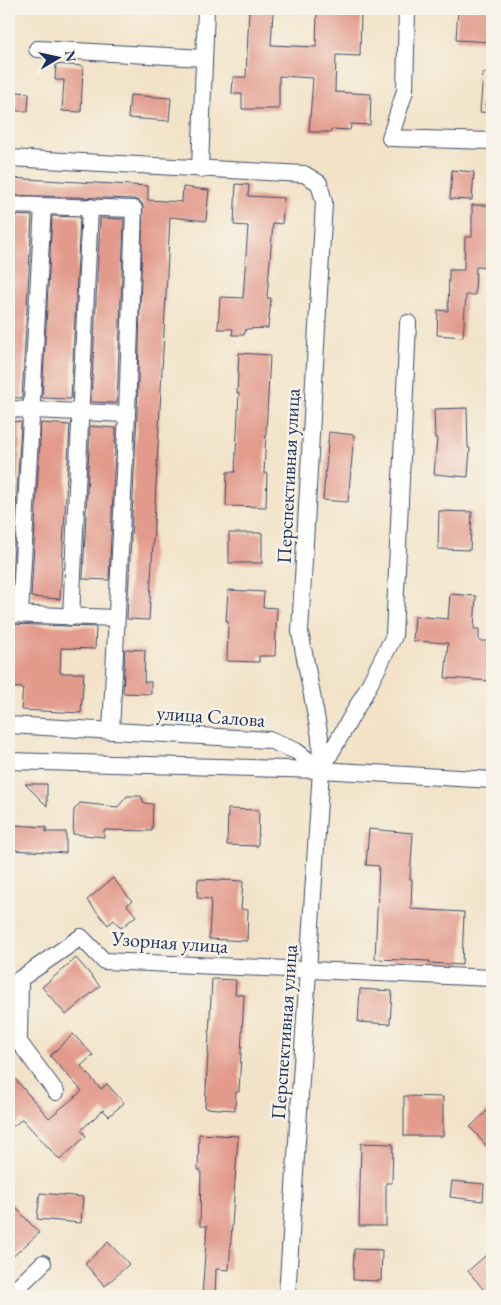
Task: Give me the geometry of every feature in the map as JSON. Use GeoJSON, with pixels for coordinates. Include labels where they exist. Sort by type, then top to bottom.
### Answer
{"type":"FeatureCollection","features":[{"type":"Feature","properties":{"kind":"street"},"geometry":{"type":"LineString","coordinates":[[9,158],[200,169],[206,9]]}},
{"type":"Feature","properties":{"kind":"street"},"geometry":{"type":"LineString","coordinates":[[407,9],[405,91],[390,138],[492,142]]}},
{"type":"Feature","properties":{"kind":"street"},"geometry":{"type":"LineString","coordinates":[[37,49],[204,58]]}},
{"type":"Feature","properties":{"kind":"street","name":"Перспективная улица"},"geometry":{"type":"LineString","coordinates":[[200,169],[304,174],[319,183],[324,202],[300,632],[320,736],[321,770],[288,1296]]}},
{"type":"Feature","properties":{"kind":"street"},"geometry":{"type":"LineString","coordinates":[[9,205],[134,209],[127,414],[111,732]]}},
{"type":"Feature","properties":{"kind":"street"},"geometry":{"type":"LineString","coordinates":[[44,206],[32,410],[14,614],[116,618]]}},
{"type":"Feature","properties":{"kind":"street"},"geometry":{"type":"LineString","coordinates":[[71,617],[90,208]]}},
{"type":"Feature","properties":{"kind":"street","name":"Перспективная улица"},"geometry":{"type":"LineString","coordinates":[[321,770],[366,691],[394,636],[408,322]]}},
{"type":"Feature","properties":{"kind":"street"},"geometry":{"type":"LineString","coordinates":[[9,409],[127,414]]}},
{"type":"Feature","properties":{"kind":"street","name":"улица Салова"},"geometry":{"type":"LineString","coordinates":[[9,725],[269,740],[296,751],[321,770]]}},
{"type":"Feature","properties":{"kind":"street"},"geometry":{"type":"LineString","coordinates":[[9,761],[321,770],[492,780]]}},
{"type":"Feature","properties":{"kind":"street","name":"Узорная улица"},"geometry":{"type":"LineString","coordinates":[[15,978],[81,937],[104,961],[309,971]]}},
{"type":"Feature","properties":{"kind":"street"},"geometry":{"type":"LineString","coordinates":[[309,971],[492,978]]}},
{"type":"Feature","properties":{"kind":"street"},"geometry":{"type":"LineString","coordinates":[[15,978],[14,1042],[56,1092]]}},
{"type":"Feature","properties":{"kind":"street"},"geometry":{"type":"LineString","coordinates":[[11,1294],[44,1264]]}},
{"type":"Feature","properties":{"kind":"building"},"geometry":{"type":"Polygon","coordinates":[[[458,9],[492,9],[492,42],[456,40],[458,9]]]}},
{"type":"Feature","properties":{"kind":"building"},"geometry":{"type":"Polygon","coordinates":[[[249,11],[273,12],[271,45],[316,47],[317,11],[361,12],[360,56],[336,55],[335,92],[371,94],[370,125],[351,124],[350,130],[331,129],[331,132],[309,132],[313,78],[279,76],[279,109],[242,109],[242,94],[232,94],[233,77],[246,77],[249,11]]]}},
{"type":"Feature","properties":{"kind":"building"},"geometry":{"type":"Polygon","coordinates":[[[56,64],[83,66],[81,112],[62,111],[64,80],[55,80],[56,64]]]}},
{"type":"Feature","properties":{"kind":"building"},"geometry":{"type":"Polygon","coordinates":[[[483,73],[492,73],[492,113],[480,112],[483,73]]]}},
{"type":"Feature","properties":{"kind":"building"},"geometry":{"type":"Polygon","coordinates":[[[17,92],[29,93],[28,111],[16,111],[17,92]]]}},
{"type":"Feature","properties":{"kind":"building"},"geometry":{"type":"Polygon","coordinates":[[[130,95],[171,98],[169,121],[128,118],[130,95]]]}},
{"type":"Feature","properties":{"kind":"building"},"geometry":{"type":"Polygon","coordinates":[[[452,170],[474,172],[472,200],[450,199],[452,170]]]}},
{"type":"Feature","properties":{"kind":"building"},"geometry":{"type":"Polygon","coordinates":[[[9,178],[148,186],[148,200],[182,202],[183,187],[209,190],[206,221],[170,217],[149,620],[127,619],[137,414],[143,205],[140,201],[134,199],[9,195],[9,178]]]}},
{"type":"Feature","properties":{"kind":"building"},"geometry":{"type":"Polygon","coordinates":[[[236,184],[249,185],[248,196],[284,198],[282,224],[273,223],[267,298],[271,298],[268,328],[246,329],[244,335],[232,335],[233,329],[218,329],[220,297],[243,298],[248,226],[234,225],[236,184]]]}},
{"type":"Feature","properties":{"kind":"building"},"geometry":{"type":"Polygon","coordinates":[[[472,205],[492,205],[492,268],[476,267],[475,295],[466,295],[463,337],[437,335],[438,310],[448,311],[449,270],[464,270],[465,237],[472,237],[472,205]]]}},
{"type":"Feature","properties":{"kind":"building"},"geometry":{"type":"Polygon","coordinates":[[[9,215],[32,216],[22,398],[9,398],[9,215]]]}},
{"type":"Feature","properties":{"kind":"building"},"geometry":{"type":"Polygon","coordinates":[[[52,216],[80,217],[71,399],[42,398],[52,216]]]}},
{"type":"Feature","properties":{"kind":"building"},"geometry":{"type":"Polygon","coordinates":[[[100,218],[124,219],[117,403],[91,402],[100,218]]]}},
{"type":"Feature","properties":{"kind":"building"},"geometry":{"type":"Polygon","coordinates":[[[239,353],[270,355],[264,473],[267,473],[266,507],[226,506],[227,472],[235,472],[239,353]]]}},
{"type":"Feature","properties":{"kind":"building"},"geometry":{"type":"Polygon","coordinates":[[[467,408],[468,448],[470,448],[468,477],[434,474],[437,438],[435,438],[434,409],[467,408]]]}},
{"type":"Feature","properties":{"kind":"building"},"geometry":{"type":"Polygon","coordinates":[[[9,421],[21,422],[11,596],[9,596],[9,421]]]}},
{"type":"Feature","properties":{"kind":"building"},"geometry":{"type":"Polygon","coordinates":[[[41,423],[70,425],[60,599],[31,597],[41,423]]]}},
{"type":"Feature","properties":{"kind":"building"},"geometry":{"type":"Polygon","coordinates":[[[90,426],[116,428],[109,580],[83,579],[90,426]]]}},
{"type":"Feature","properties":{"kind":"building"},"geometry":{"type":"Polygon","coordinates":[[[329,432],[354,435],[348,502],[323,500],[329,432]]]}},
{"type":"Feature","properties":{"kind":"building"},"geometry":{"type":"Polygon","coordinates":[[[439,511],[472,512],[470,550],[438,549],[439,511]]]}},
{"type":"Feature","properties":{"kind":"building"},"geometry":{"type":"Polygon","coordinates":[[[229,533],[262,533],[262,563],[229,563],[229,533]]]}},
{"type":"Feature","properties":{"kind":"building"},"geometry":{"type":"Polygon","coordinates":[[[228,590],[264,592],[263,607],[277,608],[275,656],[259,656],[259,662],[227,661],[228,621],[226,621],[228,590]]]}},
{"type":"Feature","properties":{"kind":"building"},"geometry":{"type":"Polygon","coordinates":[[[450,594],[476,596],[474,629],[479,629],[479,641],[492,641],[492,681],[445,678],[448,643],[413,641],[415,616],[448,619],[450,594]]]}},
{"type":"Feature","properties":{"kind":"building"},"geometry":{"type":"Polygon","coordinates":[[[9,624],[96,627],[95,649],[61,648],[60,673],[84,673],[81,713],[21,710],[23,688],[9,687],[9,624]]]}},
{"type":"Feature","properties":{"kind":"building"},"geometry":{"type":"Polygon","coordinates":[[[125,649],[145,650],[144,682],[151,682],[151,694],[123,693],[125,649]]]}},
{"type":"Feature","properties":{"kind":"building"},"geometry":{"type":"Polygon","coordinates":[[[25,784],[47,784],[47,806],[25,784]]]}},
{"type":"Feature","properties":{"kind":"building"},"geometry":{"type":"Polygon","coordinates":[[[127,796],[141,796],[144,803],[153,804],[152,831],[104,830],[104,837],[73,834],[74,810],[80,803],[118,807],[127,796]]]}},
{"type":"Feature","properties":{"kind":"building"},"geometry":{"type":"Polygon","coordinates":[[[228,809],[259,810],[258,846],[227,845],[228,809]]]}},
{"type":"Feature","properties":{"kind":"building"},"geometry":{"type":"Polygon","coordinates":[[[14,825],[46,827],[46,832],[66,832],[66,853],[12,850],[14,825]]]}},
{"type":"Feature","properties":{"kind":"building"},"geometry":{"type":"Polygon","coordinates":[[[369,829],[413,833],[410,879],[412,879],[411,909],[464,912],[462,965],[429,963],[430,961],[375,959],[379,866],[366,865],[369,829]]]}},
{"type":"Feature","properties":{"kind":"building"},"geometry":{"type":"Polygon","coordinates":[[[113,878],[132,901],[127,905],[136,916],[121,928],[114,920],[108,925],[87,900],[113,878]]]}},
{"type":"Feature","properties":{"kind":"building"},"geometry":{"type":"Polygon","coordinates":[[[198,879],[243,881],[241,909],[248,910],[247,941],[209,939],[211,899],[197,898],[198,879]]]}},
{"type":"Feature","properties":{"kind":"building"},"geometry":{"type":"Polygon","coordinates":[[[76,958],[100,986],[66,1015],[42,987],[76,958]]]}},
{"type":"Feature","properties":{"kind":"building"},"geometry":{"type":"Polygon","coordinates":[[[212,979],[236,980],[235,994],[244,995],[239,1092],[236,1092],[235,1110],[205,1108],[212,979]]]}},
{"type":"Feature","properties":{"kind":"building"},"geometry":{"type":"Polygon","coordinates":[[[360,989],[392,991],[390,1024],[358,1022],[360,989]]]}},
{"type":"Feature","properties":{"kind":"building"},"geometry":{"type":"Polygon","coordinates":[[[73,1034],[93,1055],[81,1066],[101,1089],[107,1084],[124,1103],[109,1116],[103,1110],[81,1130],[86,1136],[60,1160],[22,1119],[9,1130],[9,1072],[49,1118],[82,1091],[50,1056],[73,1034]]]}},
{"type":"Feature","properties":{"kind":"building"},"geometry":{"type":"Polygon","coordinates":[[[404,1096],[443,1097],[443,1136],[404,1136],[404,1096]]]}},
{"type":"Feature","properties":{"kind":"building"},"geometry":{"type":"Polygon","coordinates":[[[492,1106],[492,1152],[470,1127],[492,1106]]]}},
{"type":"Feature","properties":{"kind":"building"},"geometry":{"type":"Polygon","coordinates":[[[199,1134],[238,1136],[229,1270],[216,1269],[215,1296],[202,1296],[207,1226],[200,1226],[201,1170],[198,1170],[199,1134]]]}},
{"type":"Feature","properties":{"kind":"building"},"geometry":{"type":"Polygon","coordinates":[[[361,1143],[393,1144],[392,1183],[386,1183],[386,1226],[359,1226],[361,1143]]]}},
{"type":"Feature","properties":{"kind":"building"},"geometry":{"type":"Polygon","coordinates":[[[452,1181],[484,1184],[483,1201],[450,1197],[452,1181]]]}},
{"type":"Feature","properties":{"kind":"building"},"geometry":{"type":"Polygon","coordinates":[[[40,1193],[83,1197],[81,1223],[37,1219],[40,1193]]]}},
{"type":"Feature","properties":{"kind":"building"},"geometry":{"type":"Polygon","coordinates":[[[9,1200],[39,1233],[9,1260],[9,1200]]]}},
{"type":"Feature","properties":{"kind":"building"},"geometry":{"type":"Polygon","coordinates":[[[108,1242],[129,1264],[105,1286],[85,1264],[108,1242]]]}},
{"type":"Feature","properties":{"kind":"building"},"geometry":{"type":"Polygon","coordinates":[[[354,1249],[382,1250],[381,1281],[353,1280],[354,1249]]]}},
{"type":"Feature","properties":{"kind":"building"},"geometry":{"type":"Polygon","coordinates":[[[492,1250],[492,1296],[489,1296],[468,1271],[492,1250]]]}}]}
